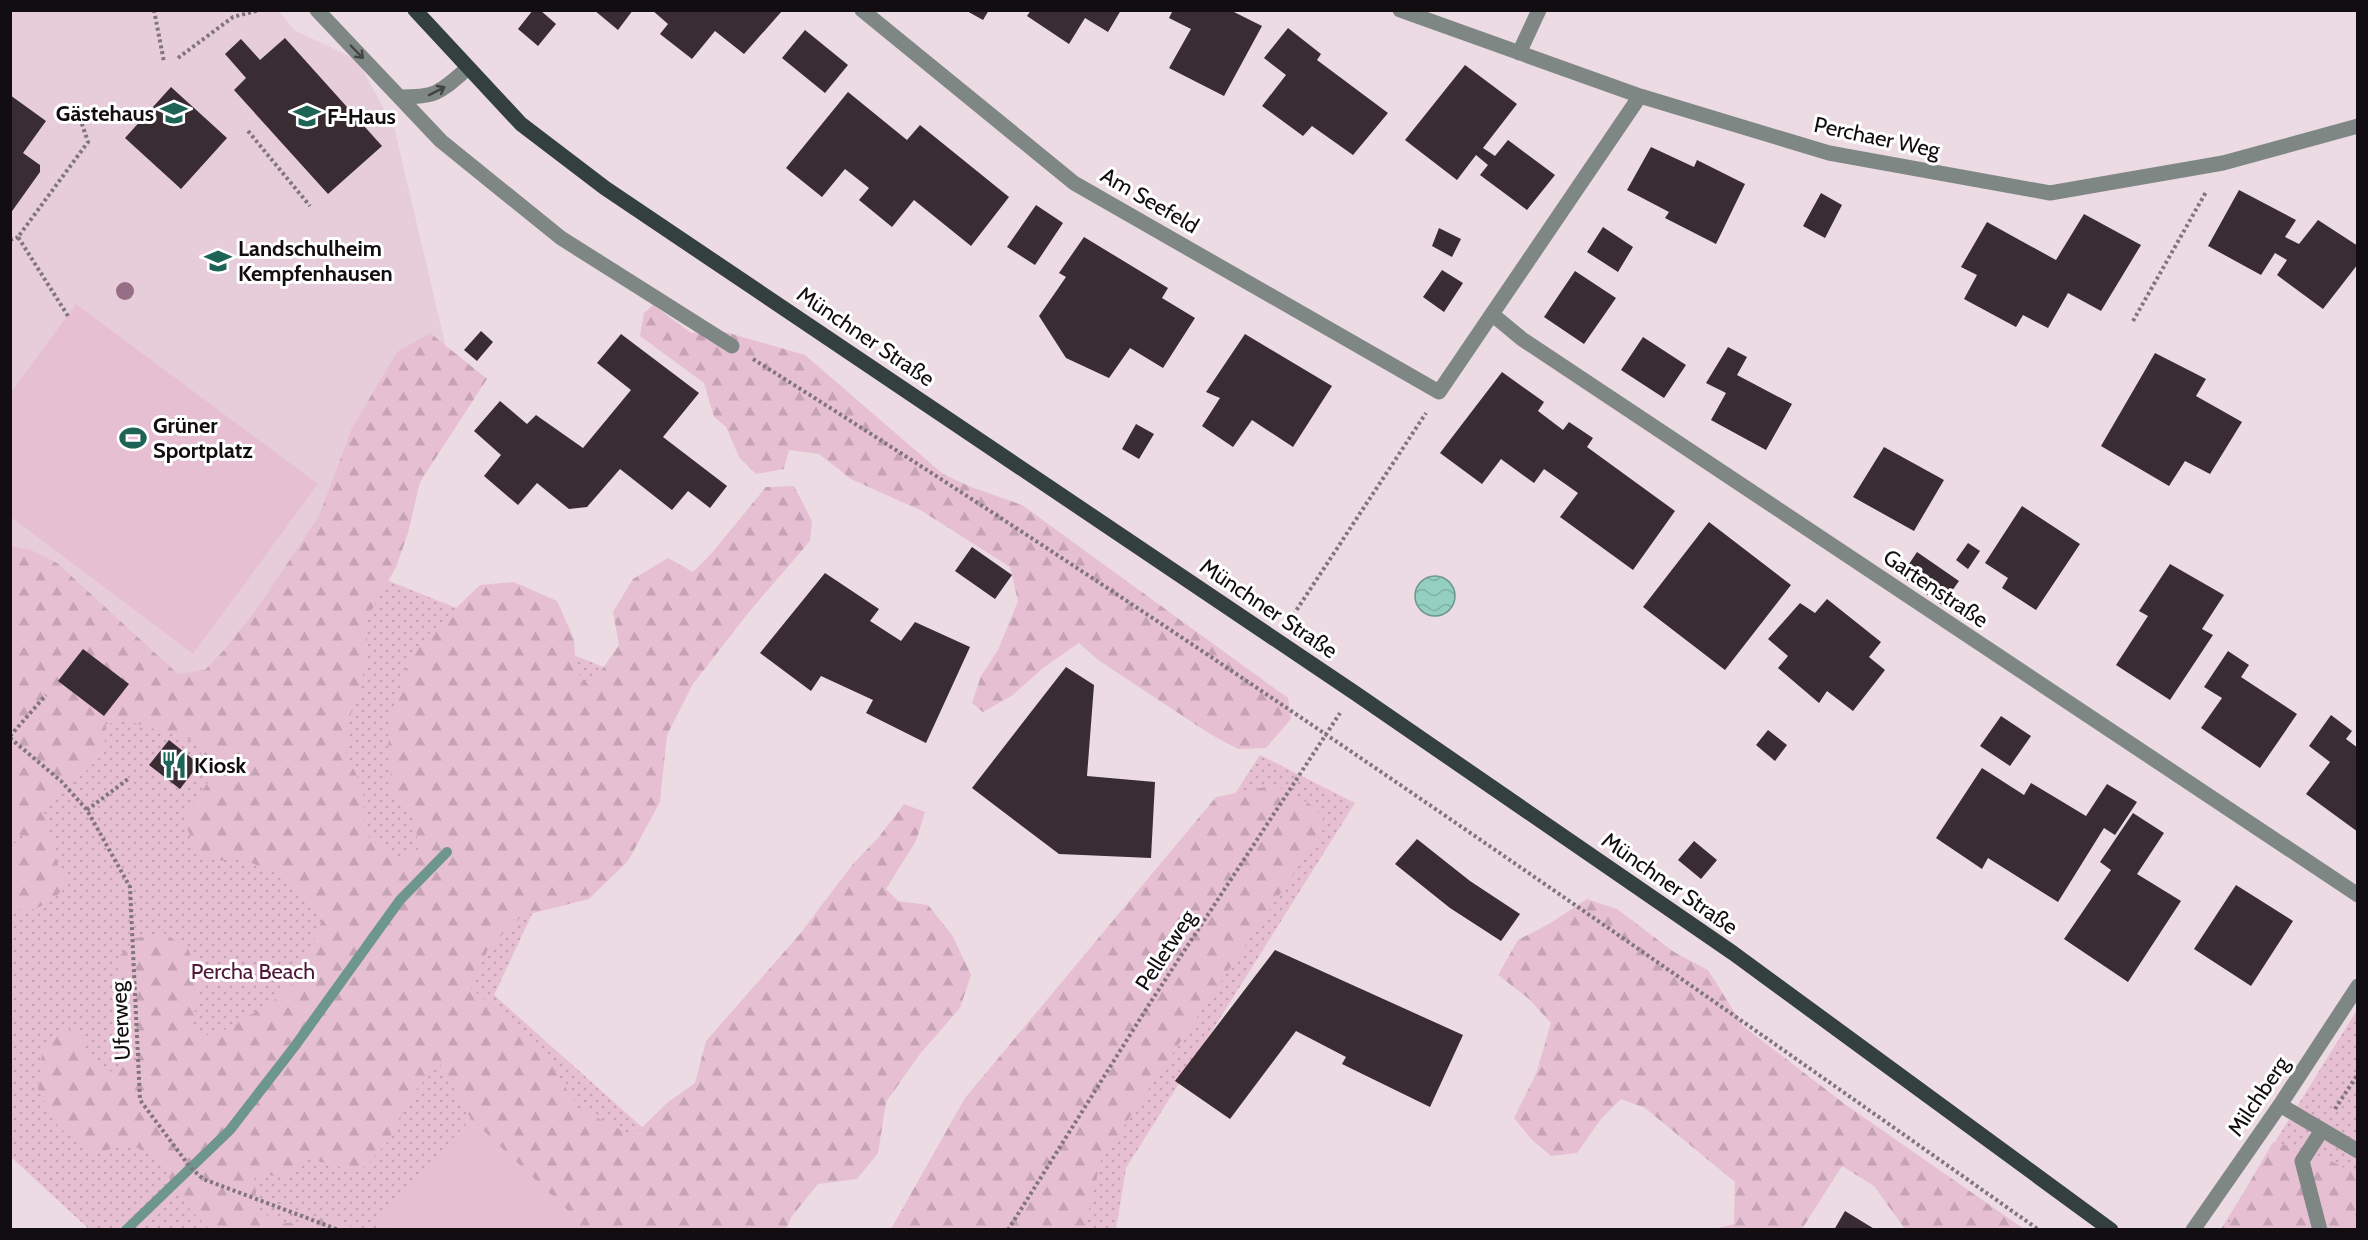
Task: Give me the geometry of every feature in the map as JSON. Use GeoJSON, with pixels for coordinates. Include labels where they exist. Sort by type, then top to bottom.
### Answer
{"type":"FeatureCollection","features":[{"type":"Feature","properties":{"kind":"main road","name":"Münchner Straße"},"geometry":{"type":"LineString","coordinates":[[415,10],[521,124],[605,188],[1355,693],[1733,954],[2111,1230]]}},
{"type":"Feature","properties":{"kind":"street"},"geometry":{"type":"LineString","coordinates":[[316,10],[441,141],[561,238],[732,346]]}},
{"type":"Feature","properties":{"kind":"street","name":"Am Seefeld"},"geometry":{"type":"LineString","coordinates":[[862,10],[1074,183],[1439,392]]}},
{"type":"Feature","properties":{"kind":"street","name":"Perchaer Weg"},"geometry":{"type":"LineString","coordinates":[[1400,10],[1640,96],[1829,153],[2050,193],[2223,163],[2358,126]]}},
{"type":"Feature","properties":{"kind":"street"},"geometry":{"type":"LineString","coordinates":[[1519,53],[1539,10]]}},
{"type":"Feature","properties":{"kind":"street"},"geometry":{"type":"LineString","coordinates":[[400,97],[425,97],[442,91],[468,69]]}},
{"type":"Feature","properties":{"kind":"street"},"geometry":{"type":"LineString","coordinates":[[1439,392],[1640,96]]}},
{"type":"Feature","properties":{"kind":"street","name":"Gartenstraße"},"geometry":{"type":"LineString","coordinates":[[1493,315],[1522,339],[2358,895]]}},
{"type":"Feature","properties":{"kind":"street","name":"Milchberg"},"geometry":{"type":"LineString","coordinates":[[2193,1230],[2280,1105],[2358,986]]}},
{"type":"Feature","properties":{"kind":"street"},"geometry":{"type":"LineString","coordinates":[[2280,1105],[2358,1151]]}},
{"type":"Feature","properties":{"kind":"street"},"geometry":{"type":"LineString","coordinates":[[2320,1230],[2302,1161],[2322,1130]]}},
{"type":"Feature","properties":{"kind":"path"},"geometry":{"type":"LineString","coordinates":[[154,10],[164,62]]}},
{"type":"Feature","properties":{"kind":"path"},"geometry":{"type":"LineString","coordinates":[[178,58],[232,17],[260,10]]}},
{"type":"Feature","properties":{"kind":"path"},"geometry":{"type":"LineString","coordinates":[[10,240],[18,237],[88,142],[78,112]]}},
{"type":"Feature","properties":{"kind":"path"},"geometry":{"type":"LineString","coordinates":[[248,131],[310,206]]}},
{"type":"Feature","properties":{"kind":"path"},"geometry":{"type":"LineString","coordinates":[[2133,321],[2223,163]]}},
{"type":"Feature","properties":{"kind":"path"},"geometry":{"type":"LineString","coordinates":[[18,237],[68,316]]}},
{"type":"Feature","properties":{"kind":"path"},"geometry":{"type":"LineString","coordinates":[[732,346],[960,489],[1326,733],[1706,994],[2039,1230]]}},
{"type":"Feature","properties":{"kind":"path"},"geometry":{"type":"LineString","coordinates":[[1276,640],[1439,392]]}},
{"type":"Feature","properties":{"kind":"path","name":"Pelletweg"},"geometry":{"type":"LineString","coordinates":[[1008,1230],[1150,1003],[1326,733],[1355,693]]}},
{"type":"Feature","properties":{"kind":"path"},"geometry":{"type":"LineString","coordinates":[[10,737],[46,696]]}},
{"type":"Feature","properties":{"kind":"path","name":"Uferweg"},"geometry":{"type":"LineString","coordinates":[[10,737],[61,781],[87,810],[130,887],[140,1100],[190,1167],[203,1179],[339,1230]]}},
{"type":"Feature","properties":{"kind":"path"},"geometry":{"type":"LineString","coordinates":[[87,810],[128,779]]}},
{"type":"Feature","properties":{"kind":"path"},"geometry":{"type":"LineString","coordinates":[[2322,1130],[2358,1074]]}},
{"type":"Feature","properties":{"kind":"shaded area","name":"Landschulheim Kempfenhausen"},"geometry":{"type":"Polygon","coordinates":[[[11,11],[279,11],[294,30],[357,60],[394,127],[457,394],[191,736],[11,581],[11,11]]]}},
{"type":"Feature","properties":{"kind":"green space","name":"Grüner Sportplatz"},"geometry":{"type":"Polygon","coordinates":[[[76,304],[318,484],[193,654],[11,517],[11,392],[76,304]]]}},
{"type":"Feature","properties":{"kind":"green space"},"geometry":{"type":"Polygon","coordinates":[[[653,305],[691,333],[722,331],[805,355],[943,474],[971,487],[1022,505],[1288,698],[1291,719],[1266,748],[1238,749],[1210,734],[1098,660],[1079,643],[1043,668],[1013,695],[983,712],[972,703],[981,676],[998,650],[1018,601],[1010,567],[922,511],[851,479],[819,454],[789,450],[784,469],[756,474],[739,457],[726,427],[714,417],[704,383],[640,336],[644,313],[653,305]]]}},
{"type":"Feature","properties":{"kind":"green space","name":"Percha Beach"},"geometry":{"type":"Polygon","coordinates":[[[430,333],[487,379],[420,482],[408,533],[396,567],[364,624],[369,650],[348,722],[346,754],[363,788],[364,832],[396,861],[419,849],[414,819],[392,790],[388,746],[394,705],[408,665],[426,637],[480,585],[514,582],[557,601],[574,639],[576,671],[590,687],[619,645],[613,612],[633,579],[668,558],[693,572],[710,555],[766,487],[794,486],[812,521],[810,541],[749,612],[693,684],[667,735],[660,802],[628,861],[589,899],[522,916],[489,947],[471,988],[545,1053],[578,1108],[633,1136],[667,1103],[695,1083],[706,1041],[799,935],[853,864],[878,838],[904,804],[925,812],[916,841],[886,889],[898,901],[928,905],[952,935],[971,975],[960,1008],[920,1054],[886,1102],[878,1153],[857,1179],[818,1184],[792,1216],[786,1229],[578,1229],[578,1221],[471,1119],[440,1064],[415,1091],[386,1144],[359,1172],[307,1158],[292,1177],[254,1174],[257,1208],[280,1224],[335,1216],[355,1229],[209,1229],[186,1205],[157,1157],[131,1145],[96,1152],[59,1128],[38,1089],[43,1045],[64,1026],[81,1036],[89,1058],[105,1074],[138,1059],[120,997],[117,959],[136,938],[164,933],[188,949],[202,980],[192,1024],[211,1038],[267,1005],[292,984],[309,952],[323,917],[289,879],[240,858],[218,861],[197,855],[184,819],[208,782],[198,742],[128,721],[106,724],[104,753],[77,780],[43,808],[59,869],[69,884],[50,901],[36,908],[20,910],[11,907],[10,846],[25,837],[11,831],[11,546],[31,550],[57,563],[178,674],[205,670],[225,649],[261,603],[319,516],[352,428],[397,352],[430,333]]]}},
{"type":"Feature","properties":{"kind":"green space","name":"Percha Beach"},"geometry":{"type":"Polygon","coordinates":[[[334,559],[641,682],[494,995],[756,1229],[89,1229],[11,1157],[10,577],[191,736],[334,559]]]}},
{"type":"Feature","properties":{"kind":"green space"},"geometry":{"type":"Polygon","coordinates":[[[1260,755],[1355,803],[1126,1168],[1116,1229],[953,1230],[1260,755]]]}},
{"type":"Feature","properties":{"kind":"green space"},"geometry":{"type":"Polygon","coordinates":[[[1274,785],[1310,804],[1324,820],[1323,830],[1101,1160],[1087,1218],[1088,1229],[891,1229],[965,1098],[1216,797],[1274,785]]]}},
{"type":"Feature","properties":{"kind":"green space"},"geometry":{"type":"Polygon","coordinates":[[[1587,899],[1617,909],[1674,952],[1708,970],[1743,1026],[1846,1105],[2024,1229],[1905,1229],[1874,1186],[1842,1166],[1802,1229],[1714,1229],[1734,1224],[1735,1182],[1645,1108],[1621,1099],[1601,1119],[1577,1153],[1551,1156],[1531,1139],[1514,1118],[1536,1074],[1551,1023],[1528,998],[1498,975],[1518,940],[1549,924],[1587,899]]]}},
{"type":"Feature","properties":{"kind":"green space"},"geometry":{"type":"Polygon","coordinates":[[[2357,1010],[2357,1229],[2221,1229],[2357,1010]]]}},
{"type":"Feature","properties":{"kind":"green space"},"geometry":{"type":"Polygon","coordinates":[[[471,1119],[579,1221],[570,1229],[388,1229],[377,1219],[471,1119]]]}},
{"type":"Feature","properties":{"kind":"green space"},"geometry":{"type":"Polygon","coordinates":[[[2273,1142],[2316,1155],[2357,1176],[2355,1215],[2357,1229],[2227,1230],[2236,1206],[2273,1142]]]}},
{"type":"Feature","properties":{"kind":"water"},"geometry":{"type":"Polygon","coordinates":[[[1435,576],[1449,582],[1455,596],[1449,610],[1435,616],[1421,610],[1415,596],[1421,582],[1435,576]]]}},
{"type":"Feature","properties":{"kind":"building"},"geometry":{"type":"Polygon","coordinates":[[[533,10],[540,10],[556,24],[538,46],[518,29],[533,10]]]}},
{"type":"Feature","properties":{"kind":"building"},"geometry":{"type":"Polygon","coordinates":[[[594,10],[633,10],[618,30],[594,10]]]}},
{"type":"Feature","properties":{"kind":"building"},"geometry":{"type":"Polygon","coordinates":[[[652,10],[782,11],[744,54],[715,31],[692,59],[660,34],[668,24],[652,10]]]}},
{"type":"Feature","properties":{"kind":"building"},"geometry":{"type":"Polygon","coordinates":[[[965,10],[989,10],[983,20],[965,10]]]}},
{"type":"Feature","properties":{"kind":"building"},"geometry":{"type":"Polygon","coordinates":[[[1031,10],[1121,10],[1108,32],[1085,18],[1069,44],[1027,16],[1031,10]]]}},
{"type":"Feature","properties":{"kind":"building"},"geometry":{"type":"Polygon","coordinates":[[[1173,10],[1230,10],[1262,26],[1224,96],[1169,68],[1191,29],[1169,18],[1173,10]]]}},
{"type":"Feature","properties":{"kind":"building"},"geometry":{"type":"Polygon","coordinates":[[[1288,28],[1321,54],[1317,60],[1388,113],[1353,155],[1312,126],[1303,136],[1262,106],[1286,75],[1264,58],[1288,28]]]}},
{"type":"Feature","properties":{"kind":"building"},"geometry":{"type":"Polygon","coordinates":[[[805,30],[848,65],[825,93],[782,58],[805,30]]]}},
{"type":"Feature","properties":{"kind":"building","name":"F-Haus"},"geometry":{"type":"Polygon","coordinates":[[[285,38],[382,146],[328,194],[234,90],[246,78],[225,54],[241,39],[260,60],[285,38]]]}},
{"type":"Feature","properties":{"kind":"building"},"geometry":{"type":"Polygon","coordinates":[[[1465,65],[1517,104],[1483,148],[1495,156],[1508,140],[1555,175],[1527,210],[1480,175],[1488,165],[1476,155],[1457,180],[1405,140],[1465,65]]]}},
{"type":"Feature","properties":{"kind":"building","name":"Gästehaus"},"geometry":{"type":"Polygon","coordinates":[[[171,87],[227,138],[181,189],[125,138],[171,87]]]}},
{"type":"Feature","properties":{"kind":"building"},"geometry":{"type":"Polygon","coordinates":[[[848,92],[907,140],[920,125],[1009,197],[971,246],[914,200],[892,227],[859,200],[869,188],[845,169],[822,197],[786,168],[848,92]]]}},
{"type":"Feature","properties":{"kind":"building"},"geometry":{"type":"Polygon","coordinates":[[[10,95],[46,121],[23,153],[40,165],[40,172],[10,214],[10,95]]]}},
{"type":"Feature","properties":{"kind":"building"},"geometry":{"type":"Polygon","coordinates":[[[1651,147],[1694,167],[1697,160],[1745,184],[1716,244],[1665,218],[1669,212],[1627,190],[1651,147]]]}},
{"type":"Feature","properties":{"kind":"building"},"geometry":{"type":"Polygon","coordinates":[[[2239,190],[2296,220],[2285,237],[2299,244],[2318,220],[2358,246],[2358,264],[2323,309],[2277,275],[2287,260],[2275,253],[2261,275],[2208,246],[2239,190]]]}},
{"type":"Feature","properties":{"kind":"building"},"geometry":{"type":"Polygon","coordinates":[[[1821,193],[1842,205],[1825,238],[1803,226],[1821,193]]]}},
{"type":"Feature","properties":{"kind":"building"},"geometry":{"type":"Polygon","coordinates":[[[1036,205],[1063,223],[1035,265],[1007,247],[1036,205]]]}},
{"type":"Feature","properties":{"kind":"building"},"geometry":{"type":"Polygon","coordinates":[[[2084,214],[2141,245],[2101,311],[2068,293],[2048,328],[2023,315],[2016,327],[1964,299],[1977,275],[1961,267],[1987,222],[2056,260],[2084,214]]]}},
{"type":"Feature","properties":{"kind":"building"},"geometry":{"type":"Polygon","coordinates":[[[1603,227],[1633,247],[1618,272],[1587,252],[1603,227]]]}},
{"type":"Feature","properties":{"kind":"building"},"geometry":{"type":"Polygon","coordinates":[[[1439,228],[1461,239],[1452,257],[1432,246],[1439,228]]]}},
{"type":"Feature","properties":{"kind":"building"},"geometry":{"type":"Polygon","coordinates":[[[1084,237],[1168,288],[1162,298],[1195,318],[1163,368],[1130,348],[1109,378],[1066,358],[1039,316],[1066,277],[1059,273],[1084,237]]]}},
{"type":"Feature","properties":{"kind":"building"},"geometry":{"type":"Polygon","coordinates":[[[1442,270],[1463,283],[1444,312],[1423,297],[1442,270]]]}},
{"type":"Feature","properties":{"kind":"building"},"geometry":{"type":"Polygon","coordinates":[[[1575,271],[1616,298],[1584,344],[1544,317],[1575,271]]]}},
{"type":"Feature","properties":{"kind":"building"},"geometry":{"type":"Polygon","coordinates":[[[481,331],[493,342],[477,361],[464,350],[481,331]]]}},
{"type":"Feature","properties":{"kind":"building"},"geometry":{"type":"Polygon","coordinates":[[[621,334],[699,393],[663,437],[727,486],[710,508],[688,491],[672,510],[620,469],[587,507],[569,509],[537,483],[518,505],[484,476],[501,455],[474,431],[500,401],[527,424],[536,415],[583,448],[631,390],[597,363],[621,334]]]}},
{"type":"Feature","properties":{"kind":"building"},"geometry":{"type":"Polygon","coordinates":[[[1245,334],[1332,386],[1293,447],[1252,420],[1233,447],[1202,426],[1220,398],[1206,392],[1245,334]]]}},
{"type":"Feature","properties":{"kind":"building"},"geometry":{"type":"Polygon","coordinates":[[[1643,337],[1686,365],[1664,398],[1621,370],[1643,337]]]}},
{"type":"Feature","properties":{"kind":"building"},"geometry":{"type":"Polygon","coordinates":[[[1728,347],[1747,357],[1737,375],[1792,404],[1766,450],[1711,420],[1726,393],[1706,383],[1728,347]]]}},
{"type":"Feature","properties":{"kind":"building"},"geometry":{"type":"Polygon","coordinates":[[[2155,353],[2206,379],[2196,396],[2242,422],[2210,474],[2185,461],[2169,486],[2101,446],[2155,353]]]}},
{"type":"Feature","properties":{"kind":"building"},"geometry":{"type":"Polygon","coordinates":[[[1502,372],[1544,402],[1538,411],[1563,430],[1569,422],[1593,438],[1587,447],[1675,511],[1633,570],[1560,517],[1578,493],[1544,469],[1534,483],[1501,459],[1482,484],[1440,453],[1502,372]]]}},
{"type":"Feature","properties":{"kind":"building"},"geometry":{"type":"Polygon","coordinates":[[[1136,424],[1154,434],[1139,459],[1122,449],[1136,424]]]}},
{"type":"Feature","properties":{"kind":"building"},"geometry":{"type":"Polygon","coordinates":[[[1884,447],[1944,480],[1914,531],[1853,497],[1884,447]]]}},
{"type":"Feature","properties":{"kind":"building"},"geometry":{"type":"Polygon","coordinates":[[[2022,506],[2080,544],[2036,610],[2002,588],[2008,578],[1985,563],[2022,506]]]}},
{"type":"Feature","properties":{"kind":"building"},"geometry":{"type":"Polygon","coordinates":[[[1709,522],[1791,585],[1725,670],[1643,607],[1709,522]]]}},
{"type":"Feature","properties":{"kind":"building"},"geometry":{"type":"Polygon","coordinates":[[[1968,543],[1980,551],[1968,569],[1956,560],[1968,543]]]}},
{"type":"Feature","properties":{"kind":"building"},"geometry":{"type":"Polygon","coordinates":[[[972,547],[1012,575],[995,599],[955,571],[972,547]]]}},
{"type":"Feature","properties":{"kind":"building"},"geometry":{"type":"Polygon","coordinates":[[[1917,552],[1959,581],[1942,605],[1901,576],[1917,552]]]}},
{"type":"Feature","properties":{"kind":"building"},"geometry":{"type":"Polygon","coordinates":[[[2170,564],[2224,595],[2202,629],[2213,635],[2170,700],[2116,665],[2148,616],[2139,611],[2170,564]]]}},
{"type":"Feature","properties":{"kind":"building"},"geometry":{"type":"Polygon","coordinates":[[[825,573],[879,609],[870,621],[901,641],[915,622],[970,647],[926,743],[866,713],[873,700],[821,676],[811,691],[760,653],[825,573]]]}},
{"type":"Feature","properties":{"kind":"building"},"geometry":{"type":"Polygon","coordinates":[[[1827,599],[1881,642],[1869,657],[1885,670],[1853,711],[1827,691],[1819,703],[1778,668],[1788,656],[1768,639],[1800,603],[1815,613],[1827,599]]]}},
{"type":"Feature","properties":{"kind":"building"},"geometry":{"type":"Polygon","coordinates":[[[83,649],[129,684],[104,716],[58,681],[83,649]]]}},
{"type":"Feature","properties":{"kind":"building"},"geometry":{"type":"Polygon","coordinates":[[[2228,651],[2249,665],[2241,677],[2297,714],[2260,768],[2201,728],[2222,698],[2204,687],[2228,651]]]}},
{"type":"Feature","properties":{"kind":"building"},"geometry":{"type":"Polygon","coordinates":[[[1066,667],[1094,685],[1087,776],[1155,782],[1151,858],[1059,854],[972,788],[1066,667]]]}},
{"type":"Feature","properties":{"kind":"building"},"geometry":{"type":"Polygon","coordinates":[[[2331,715],[2352,731],[2346,739],[2358,748],[2358,832],[2306,794],[2330,762],[2309,746],[2331,715]]]}},
{"type":"Feature","properties":{"kind":"building"},"geometry":{"type":"Polygon","coordinates":[[[2001,716],[2031,736],[2010,766],[1980,746],[2001,716]]]}},
{"type":"Feature","properties":{"kind":"building"},"geometry":{"type":"Polygon","coordinates":[[[1768,730],[1787,745],[1775,761],[1756,745],[1768,730]]]}},
{"type":"Feature","properties":{"kind":"building","name":"Kiosk"},"geometry":{"type":"Polygon","coordinates":[[[169,740],[199,764],[180,789],[149,765],[169,740]]]}},
{"type":"Feature","properties":{"kind":"building"},"geometry":{"type":"Polygon","coordinates":[[[1982,768],[2024,795],[2031,783],[2086,816],[2107,784],[2137,802],[2115,835],[2104,828],[2058,902],[1988,858],[1982,869],[1936,838],[1982,768]]]}},
{"type":"Feature","properties":{"kind":"building"},"geometry":{"type":"Polygon","coordinates":[[[2133,813],[2164,833],[2137,874],[2181,901],[2128,982],[2064,939],[2111,870],[2100,862],[2133,813]]]}},
{"type":"Feature","properties":{"kind":"building"},"geometry":{"type":"Polygon","coordinates":[[[1417,839],[1470,881],[1520,914],[1501,941],[1450,908],[1395,864],[1417,839]]]}},
{"type":"Feature","properties":{"kind":"building"},"geometry":{"type":"Polygon","coordinates":[[[1694,841],[1717,860],[1701,879],[1678,860],[1694,841]]]}},
{"type":"Feature","properties":{"kind":"building"},"geometry":{"type":"Polygon","coordinates":[[[2236,885],[2293,921],[2251,986],[2194,949],[2236,885]]]}},
{"type":"Feature","properties":{"kind":"building"},"geometry":{"type":"Polygon","coordinates":[[[1275,950],[1463,1035],[1430,1107],[1342,1064],[1346,1057],[1296,1031],[1230,1119],[1175,1081],[1275,950]]]}},
{"type":"Feature","properties":{"kind":"building"},"geometry":{"type":"Polygon","coordinates":[[[1845,1211],[1876,1230],[1834,1230],[1845,1211]]]}},
{"type":"Feature","properties":{"kind":"waterway"},"geometry":{"type":"LineString","coordinates":[[126,1230],[230,1130],[295,1046],[400,900],[447,852]]}},
{"type":"Feature","properties":{"kind":"place","name":"Gästehaus"},"geometry":{"type":"Point","coordinates":[174,113]}},
{"type":"Feature","properties":{"kind":"place","name":"F-Haus"},"geometry":{"type":"Point","coordinates":[307,116]}},
{"type":"Feature","properties":{"kind":"place","name":"Landschulheim Kempfenhausen"},"geometry":{"type":"Point","coordinates":[218,261]}},
{"type":"Feature","properties":{"kind":"place","name":"Grüner Sportplatz"},"geometry":{"type":"Point","coordinates":[133,438]}},
{"type":"Feature","properties":{"kind":"place","name":"Kiosk"},"geometry":{"type":"Point","coordinates":[174,765]}}]}
